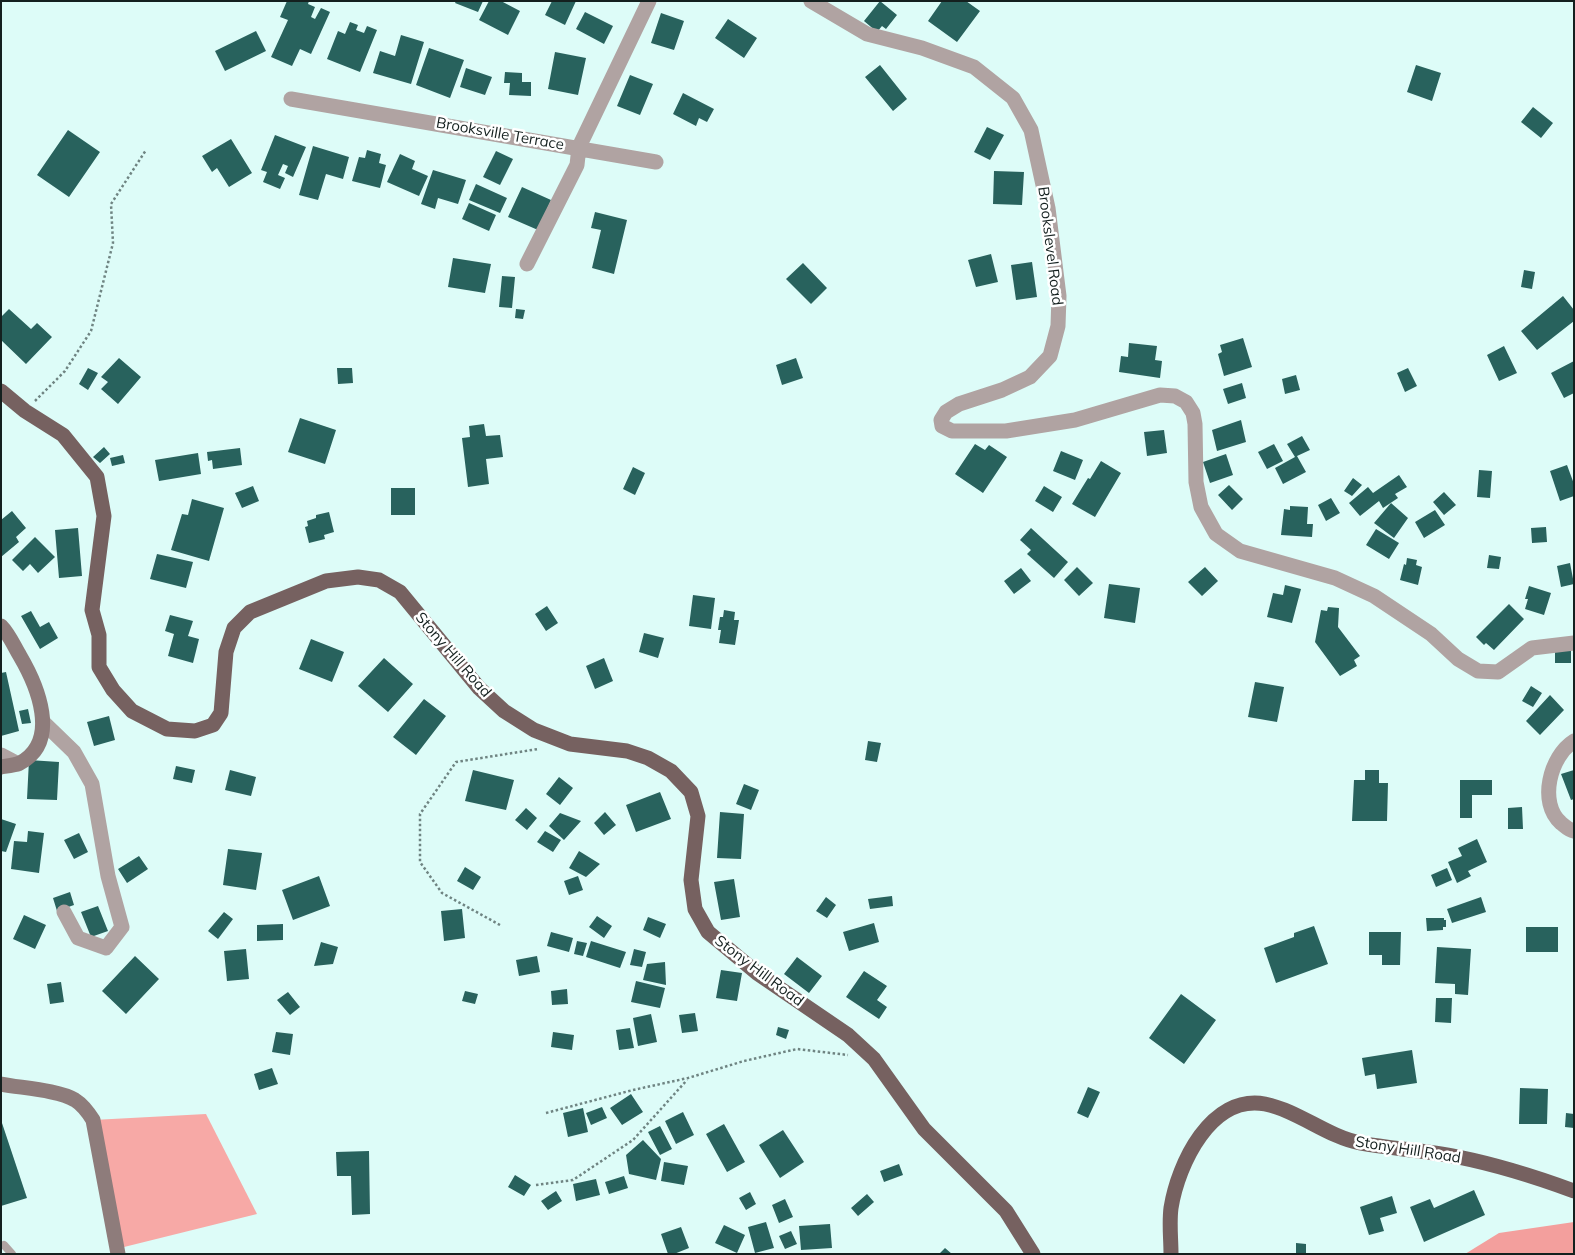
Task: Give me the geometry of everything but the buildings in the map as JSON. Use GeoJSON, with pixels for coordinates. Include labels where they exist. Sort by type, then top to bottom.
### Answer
{"type":"FeatureCollection","features":[{"type":"Feature","properties":{"kind":"main road"},"geometry":{"type":"LineString","coordinates":[[1,391],[25,411]]}},
{"type":"Feature","properties":{"kind":"main road","name":"Stony Hill Road"},"geometry":{"type":"LineString","coordinates":[[25,411],[64,435],[97,477],[104,516],[92,610],[99,635],[99,667],[113,690],[132,710],[167,729],[195,731],[213,725],[221,713],[228,644],[234,628],[250,612],[326,581],[358,577],[379,580],[400,592],[479,688],[504,711],[534,730],[570,744],[627,751],[648,758],[672,771],[691,792],[698,816],[691,880],[695,909],[708,932],[756,973],[848,1035],[874,1059],[924,1129],[1006,1211],[1033,1254]]}},
{"type":"Feature","properties":{"kind":"main road"},"geometry":{"type":"LineString","coordinates":[[1,626],[30,673],[40,700],[43,722],[38,745],[28,757],[18,764],[1,767]]}},
{"type":"Feature","properties":{"kind":"main road"},"geometry":{"type":"LineString","coordinates":[[1,1084],[63,1095],[75,1100],[86,1109],[93,1120],[118,1254]]}},
{"type":"Feature","properties":{"kind":"main road","name":"Stony Hill Road"},"geometry":{"type":"LineString","coordinates":[[1171,1254],[1171,1210],[1176,1184],[1196,1141],[1216,1117],[1239,1104],[1265,1104],[1288,1112],[1343,1139],[1457,1156],[1528,1174],[1574,1192]]}},
{"type":"Feature","properties":{"kind":"street","name":"Brooksville Terrace"},"geometry":{"type":"LineString","coordinates":[[291,99],[579,147],[649,1]]}},
{"type":"Feature","properties":{"kind":"street","name":"Brookslevel Road"},"geometry":{"type":"LineString","coordinates":[[811,1],[867,34],[922,48],[974,67],[1013,98],[1031,130],[1048,208],[1059,296],[1058,326],[1050,356],[1030,377],[1002,390],[959,404],[946,412],[941,420],[942,426],[952,431],[1006,431],[1075,420],[1160,395],[1175,396],[1186,402],[1193,413],[1196,482],[1201,507],[1216,534],[1240,551],[1335,578],[1374,596],[1431,634],[1458,660],[1478,671],[1498,672],[1532,648],[1574,642]]}},
{"type":"Feature","properties":{"kind":"street"},"geometry":{"type":"LineString","coordinates":[[527,264],[577,165],[579,147],[656,162]]}},
{"type":"Feature","properties":{"kind":"street"},"geometry":{"type":"LineString","coordinates":[[43,722],[74,752],[92,784],[108,876],[122,927],[106,948],[78,938],[64,912]]}},
{"type":"Feature","properties":{"kind":"street"},"geometry":{"type":"LineString","coordinates":[[1574,741],[1568,745],[1551,773],[1548,801],[1556,819],[1570,831],[1574,831]]}},
{"type":"Feature","properties":{"kind":"street"},"geometry":{"type":"LineString","coordinates":[[1,755],[18,764]]}},
{"type":"Feature","properties":{"kind":"lane"},"geometry":{"type":"LineString","coordinates":[[4,1245],[12,1254]]}},
{"type":"Feature","properties":{"kind":"path"},"geometry":{"type":"LineString","coordinates":[[25,411],[65,371],[91,331],[113,243],[111,204],[146,150]]}},
{"type":"Feature","properties":{"kind":"path"},"geometry":{"type":"LineString","coordinates":[[500,925],[442,893],[420,862],[420,814],[456,762],[541,748]]}},
{"type":"Feature","properties":{"kind":"path"},"geometry":{"type":"LineString","coordinates":[[546,1113],[633,1090],[688,1078],[744,1061],[797,1048],[874,1059]]}},
{"type":"Feature","properties":{"kind":"path"},"geometry":{"type":"LineString","coordinates":[[536,1185],[573,1180],[633,1140],[688,1078]]}},
{"type":"Feature","properties":{"kind":"shaded area"},"geometry":{"type":"Polygon","coordinates":[[[206,1114],[257,1214],[116,1249],[93,1120],[206,1114]]]}},
{"type":"Feature","properties":{"kind":"shaded area"},"geometry":{"type":"Polygon","coordinates":[[[1574,1222],[1574,1254],[1465,1254],[1499,1233],[1574,1222]]]}}]}
